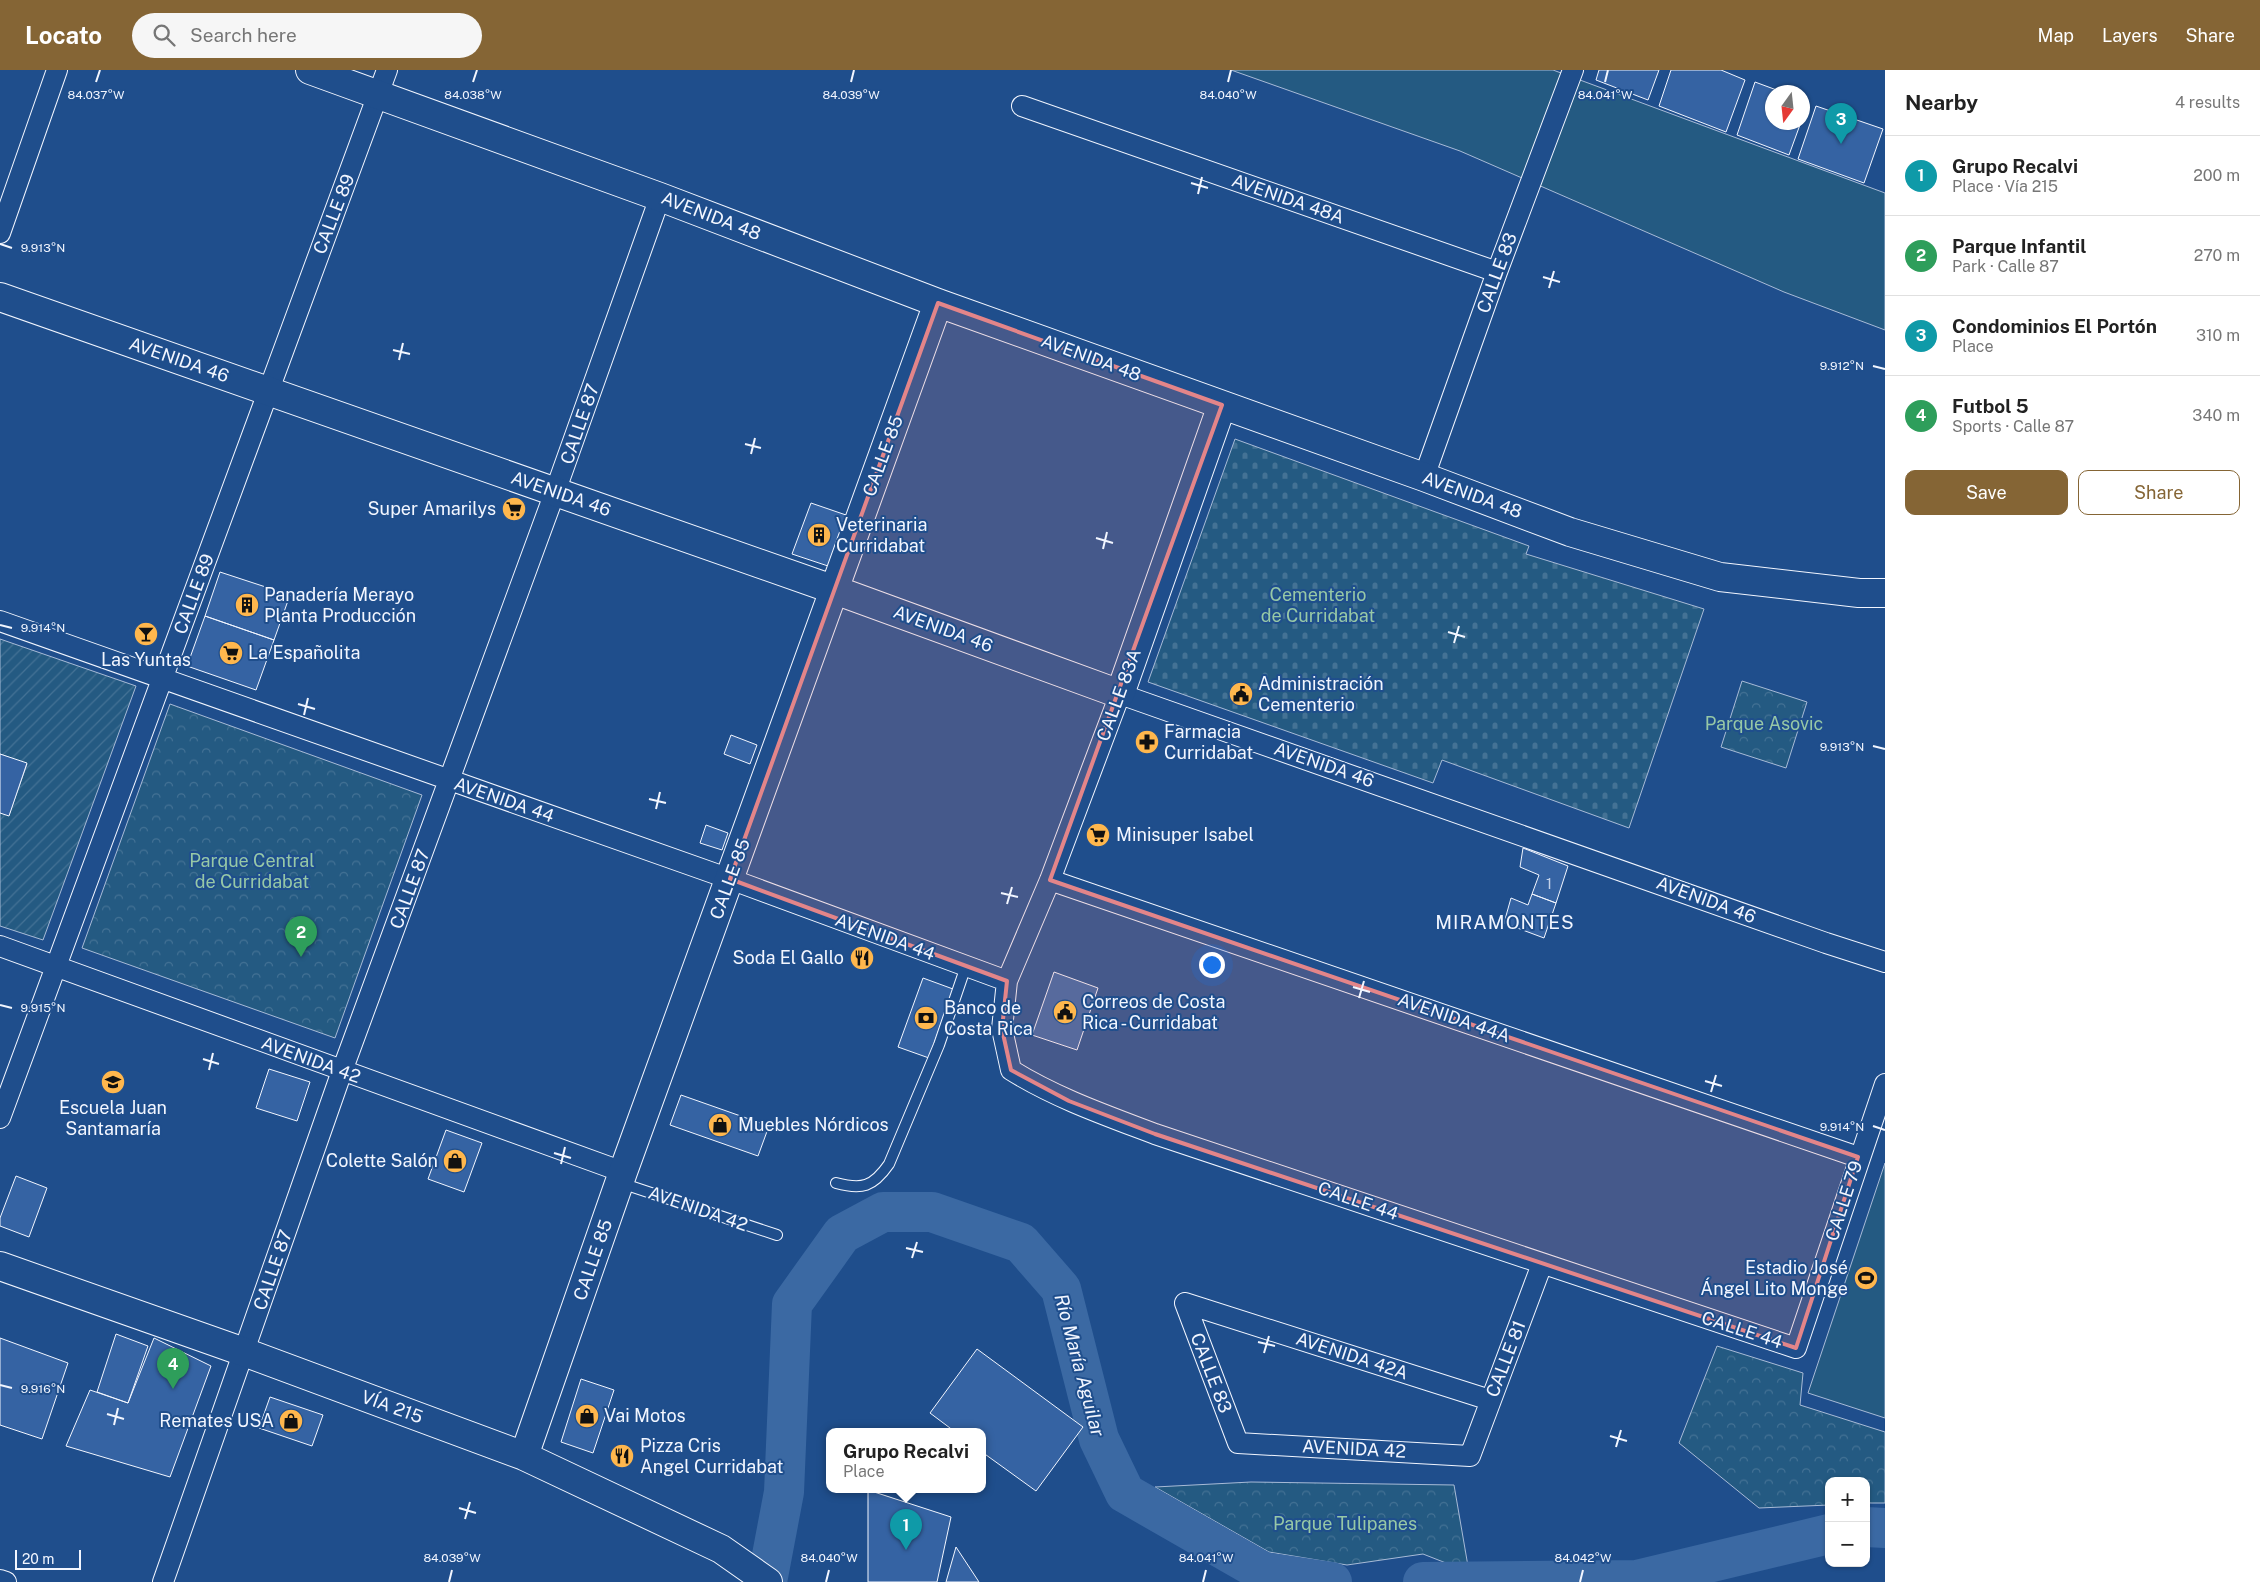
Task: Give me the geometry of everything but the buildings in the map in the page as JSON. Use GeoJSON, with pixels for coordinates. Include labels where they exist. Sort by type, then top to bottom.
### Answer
{"type":"FeatureCollection","features":[{"type":"Feature","properties":{"kind":"main road","name":"AVENIDA 48"},"geometry":{"type":"LineString","coordinates":[[310,70],[383,82],[660,197],[938,303],[1424,477],[1570,532],[1720,577],[1859,593],[1885,593]]}},
{"type":"Feature","properties":{"kind":"main road","name":"AVENIDA 46"},"geometry":{"type":"LineString","coordinates":[[0,297],[835,590],[1120,694]]}},
{"type":"Feature","properties":{"kind":"main road","name":"CALLE 85"},"geometry":{"type":"LineString","coordinates":[[524,1456],[622,1177],[938,303]]}},
{"type":"Feature","properties":{"kind":"main road","name":"CALLE 83A"},"geometry":{"type":"LineString","coordinates":[[1120,694],[1222,405]]}},
{"type":"Feature","properties":{"kind":"main road","name":"VÍA 215"},"geometry":{"type":"LineString","coordinates":[[0,1266],[244,1352],[524,1456],[722,1549],[768,1582]]}},
{"type":"Feature","properties":{"kind":"street"},"geometry":{"type":"LineString","coordinates":[[0,232],[57,70]]}},
{"type":"Feature","properties":{"kind":"street","name":"CALLE 83"},"geometry":{"type":"LineString","coordinates":[[1424,477],[1497,272],[1573,70]]}},
{"type":"Feature","properties":{"kind":"street","name":"CALLE 89"},"geometry":{"type":"LineString","coordinates":[[0,1118],[163,679],[267,391],[383,82]]}},
{"type":"Feature","properties":{"kind":"street","name":"AVENIDA 48A"},"geometry":{"type":"LineString","coordinates":[[1022,106],[1497,272]]}},
{"type":"Feature","properties":{"kind":"street","name":"CALLE 87"},"geometry":{"type":"LineString","coordinates":[[163,1582],[342,1071],[555,492],[660,197]]}},
{"type":"Feature","properties":{"kind":"street","name":"AVENIDA 44"},"geometry":{"type":"LineString","coordinates":[[0,621],[730,879],[1007,981]]}},
{"type":"Feature","properties":{"kind":"street","name":"CALLE 83A"},"geometry":{"type":"LineString","coordinates":[[1007,981],[1050,880],[1120,694]]}},
{"type":"Feature","properties":{"kind":"street","name":"AVENIDA 46"},"geometry":{"type":"LineString","coordinates":[[1120,694],[1826,943],[1885,962]]}},
{"type":"Feature","properties":{"kind":"street","name":"AVENIDA 44A"},"geometry":{"type":"LineString","coordinates":[[1050,880],[1858,1157]]}},
{"type":"Feature","properties":{"kind":"street","name":"AVENIDA 42"},"geometry":{"type":"LineString","coordinates":[[0,946],[342,1071],[622,1177]]}},
{"type":"Feature","properties":{"kind":"street","name":"CALLE 44"},"geometry":{"type":"LineString","coordinates":[[1007,981],[1002,1029],[1011,1070],[1040,1088],[1155,1134],[1796,1348]]}},
{"type":"Feature","properties":{"kind":"street","name":"CALLE 79"},"geometry":{"type":"LineString","coordinates":[[1796,1348],[1858,1157],[1885,1084]]}},
{"type":"Feature","properties":{"kind":"street","name":"CALLE 81"},"geometry":{"type":"LineString","coordinates":[[1470,1456],[1542,1264]]}},
{"type":"Feature","properties":{"kind":"street","name":"CALLE 83"},"geometry":{"type":"LineString","coordinates":[[1185,1303],[1238,1443]]}},
{"type":"Feature","properties":{"kind":"street","name":"AVENIDA 42A"},"geometry":{"type":"LineString","coordinates":[[1185,1303],[1490,1400]]}},
{"type":"Feature","properties":{"kind":"street","name":"AVENIDA 42"},"geometry":{"type":"LineString","coordinates":[[1238,1443],[1470,1456]]}},
{"type":"Feature","properties":{"kind":"street"},"geometry":{"type":"LineString","coordinates":[[0,1580],[6,1582]]}},
{"type":"Feature","properties":{"kind":"lane"},"geometry":{"type":"LineString","coordinates":[[836,1182],[864,1186],[880,1178],[889,1164],[940,1045],[966,966]]}},
{"type":"Feature","properties":{"kind":"lane","name":"AVENIDA 42"},"geometry":{"type":"LineString","coordinates":[[622,1177],[777,1235]]}},
{"type":"Feature","properties":{"kind":"highlighted area"},"geometry":{"type":"Polygon","coordinates":[[[938,303],[1222,405],[1050,880],[1858,1157],[1796,1348],[1155,1134],[1069,1101],[1011,1070],[1002,1029],[1007,981],[730,879],[938,303]]]}},
{"type":"Feature","properties":{"kind":"green space"},"geometry":{"type":"Polygon","coordinates":[[[1231,70],[1553,70],[1885,193],[1885,330],[1784,292],[1460,151],[1231,70]]]}},
{"type":"Feature","properties":{"kind":"green space","name":"Cementerio de Curridabat"},"geometry":{"type":"Polygon","coordinates":[[[1235,439],[1529,546],[1526,554],[1704,609],[1629,828],[1442,760],[1433,783],[1148,682],[1235,439]]]}},
{"type":"Feature","properties":{"kind":"green space"},"geometry":{"type":"Polygon","coordinates":[[[0,639],[136,686],[43,940],[0,926],[0,813],[9,815],[27,764],[0,754],[0,639]]]}},
{"type":"Feature","properties":{"kind":"green space","name":"Parque Asovic"},"geometry":{"type":"Polygon","coordinates":[[[1742,681],[1807,702],[1786,768],[1721,747],[1742,681]]]}},
{"type":"Feature","properties":{"kind":"green space","name":"Parque Central de Curridabat"},"geometry":{"type":"Polygon","coordinates":[[[170,704],[422,795],[335,1038],[82,948],[170,704]]]}},
{"type":"Feature","properties":{"kind":"green space","name":"Estadio José Ángel Lito Monge"},"geometry":{"type":"Polygon","coordinates":[[[1885,1163],[1885,1418],[1808,1393],[1885,1163]]]}},
{"type":"Feature","properties":{"kind":"green space"},"geometry":{"type":"Polygon","coordinates":[[[1717,1346],[1803,1373],[1800,1405],[1885,1432],[1885,1503],[1870,1503],[1870,1477],[1825,1477],[1825,1505],[1759,1508],[1679,1443],[1717,1346]]]}},
{"type":"Feature","properties":{"kind":"green space","name":"Parque Tulipanes"},"geometry":{"type":"Polygon","coordinates":[[[1251,1482],[1454,1485],[1469,1572],[1423,1554],[1347,1565],[1269,1552],[1155,1487],[1251,1482]]]}},
{"type":"Feature","properties":{"kind":"waterway","name":"Río María Aguilar"},"geometry":{"type":"LineString","coordinates":[[767,1582],[784,1492],[792,1304],[842,1234],[883,1212],[932,1212],[1021,1243],[1061,1289],[1099,1439],[1125,1493],[1263,1572],[1332,1582]]}},
{"type":"Feature","properties":{"kind":"waterway","name":"Río María Aguilar"},"geometry":{"type":"LineString","coordinates":[[1870,1527],[1885,1528]]}},
{"type":"Feature","properties":{"kind":"waterway","name":"Río María Aguilar"},"geometry":{"type":"LineString","coordinates":[[1423,1582],[1637,1580],[1825,1535]]}},
{"type":"Feature","properties":{"kind":"place","name":"Condominios El Portón"},"geometry":{"type":"Point","coordinates":[1841,144]}},
{"type":"Feature","properties":{"kind":"place","name":"Super Amarilys"},"geometry":{"type":"Point","coordinates":[514,509]}},
{"type":"Feature","properties":{"kind":"place","name":"Veterinaria Curridabat"},"geometry":{"type":"Point","coordinates":[819,535]}},
{"type":"Feature","properties":{"kind":"place","name":"Panadería Merayo Planta Producción"},"geometry":{"type":"Point","coordinates":[247,605]}},
{"type":"Feature","properties":{"kind":"place","name":"Las Yuntas"},"geometry":{"type":"Point","coordinates":[146,634]}},
{"type":"Feature","properties":{"kind":"place","name":"La Españolita"},"geometry":{"type":"Point","coordinates":[231,653]}},
{"type":"Feature","properties":{"kind":"place","name":"Administración Cementerio"},"geometry":{"type":"Point","coordinates":[1241,694]}},
{"type":"Feature","properties":{"kind":"place","name":"Farmacia Curridabat"},"geometry":{"type":"Point","coordinates":[1147,742]}},
{"type":"Feature","properties":{"kind":"place","name":"Minisuper Isabel"},"geometry":{"type":"Point","coordinates":[1098,835]}},
{"type":"Feature","properties":{"kind":"place","name":"Parque Infantil"},"geometry":{"type":"Point","coordinates":[301,957]}},
{"type":"Feature","properties":{"kind":"place","name":"Soda El Gallo"},"geometry":{"type":"Point","coordinates":[862,958]}},
{"type":"Feature","properties":{"kind":"place","name":"Correos de Costa Rica - Curridabat"},"geometry":{"type":"Point","coordinates":[1065,1012]}},
{"type":"Feature","properties":{"kind":"place","name":"Banco de Costa Rica"},"geometry":{"type":"Point","coordinates":[926,1018]}},
{"type":"Feature","properties":{"kind":"place","name":"Escuela Juan Santamaría"},"geometry":{"type":"Point","coordinates":[113,1082]}},
{"type":"Feature","properties":{"kind":"place","name":"Muebles Nórdicos"},"geometry":{"type":"Point","coordinates":[720,1125]}},
{"type":"Feature","properties":{"kind":"place","name":"Colette Salón"},"geometry":{"type":"Point","coordinates":[455,1161]}},
{"type":"Feature","properties":{"kind":"place","name":"Estadio José Ángel Lito Monge"},"geometry":{"type":"Point","coordinates":[1866,1278]}},
{"type":"Feature","properties":{"kind":"place","name":"Futbol 5"},"geometry":{"type":"Point","coordinates":[173,1389]}},
{"type":"Feature","properties":{"kind":"place","name":"Vai Motos"},"geometry":{"type":"Point","coordinates":[587,1416]}},
{"type":"Feature","properties":{"kind":"place","name":"Remates USA"},"geometry":{"type":"Point","coordinates":[291,1421]}},
{"type":"Feature","properties":{"kind":"place","name":"Pizza Cris Angel Curridabat"},"geometry":{"type":"Point","coordinates":[622,1456]}},
{"type":"Feature","properties":{"kind":"place","name":"Grupo Recalvi"},"geometry":{"type":"Point","coordinates":[906,1550]}},
{"type":"Feature","properties":{"kind":"district","name":"MIRAMONTES"},"geometry":{"type":"Point","coordinates":[1505,922]}}]}
